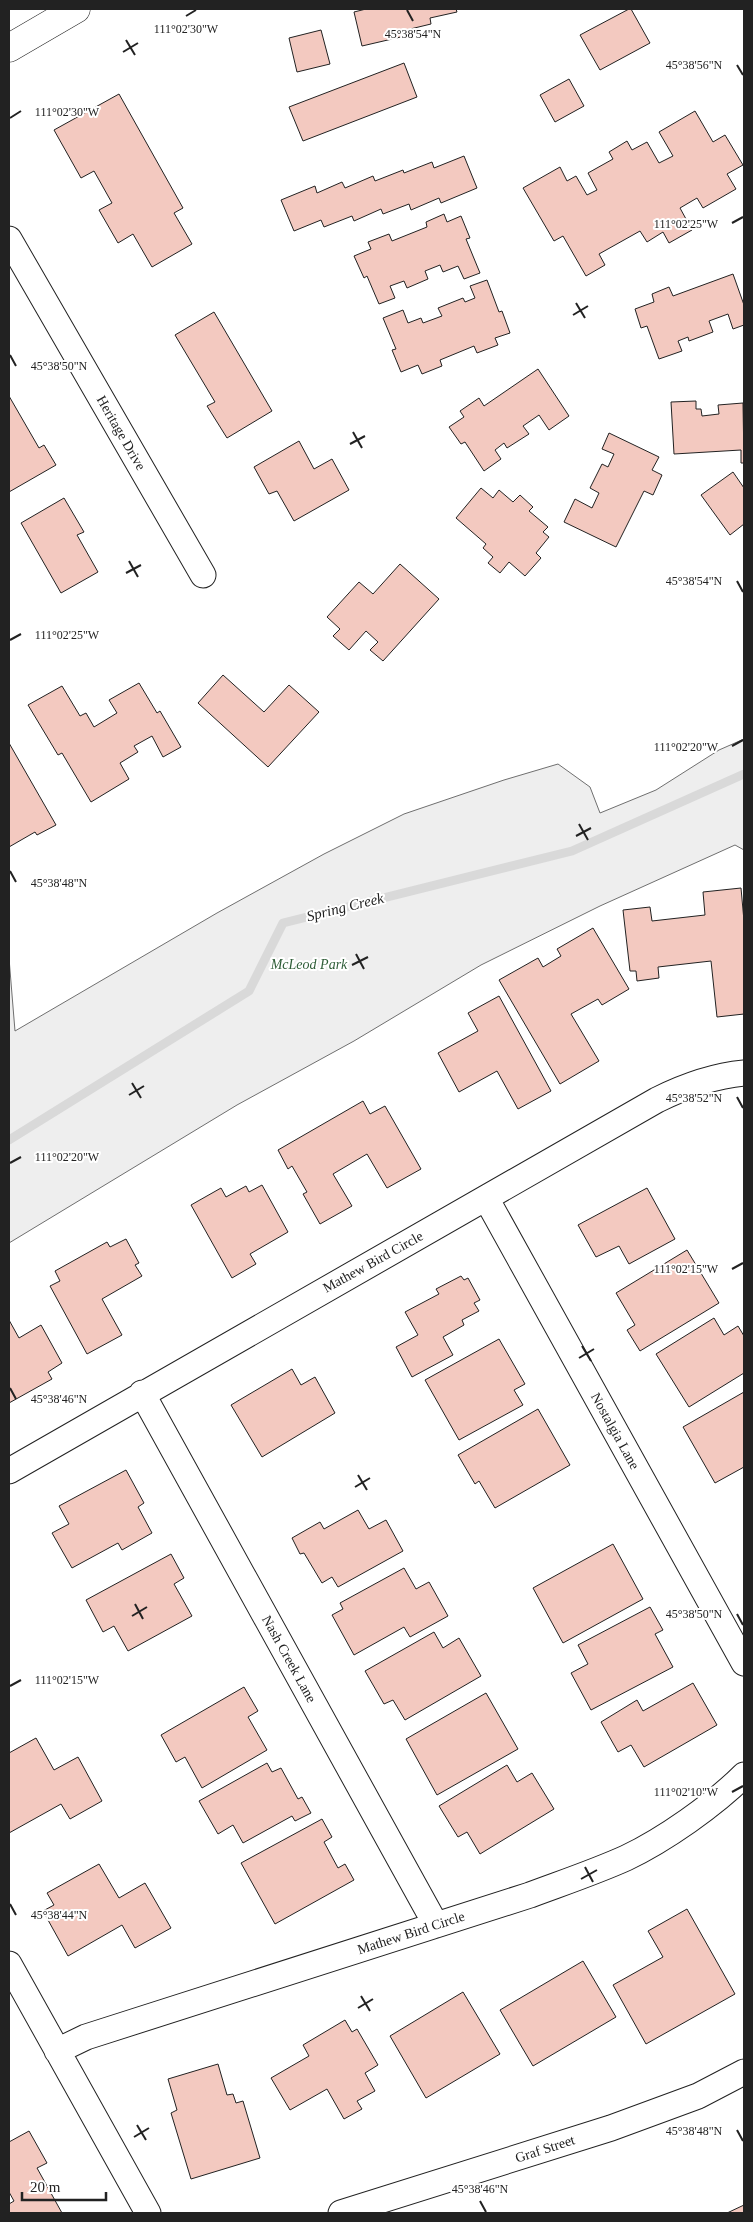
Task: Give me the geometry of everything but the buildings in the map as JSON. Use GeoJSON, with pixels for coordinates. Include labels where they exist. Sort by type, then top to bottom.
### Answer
{"type":"FeatureCollection","features":[{"type":"Feature","properties":{"kind":"street"},"geometry":{"type":"LineString","coordinates":[[9,48],[76,9]]}},
{"type":"Feature","properties":{"kind":"street","name":"Heritage Drive"},"geometry":{"type":"LineString","coordinates":[[9,239],[203,575]]}},
{"type":"Feature","properties":{"kind":"street","name":"Mathew Bird Circle"},"geometry":{"type":"LineString","coordinates":[[9,1471],[142,1393],[663,1097],[700,1081],[724,1075],[744,1074]]}},
{"type":"Feature","properties":{"kind":"street","name":"Nostalgia Lane"},"geometry":{"type":"LineString","coordinates":[[486,1198],[744,1663]]}},
{"type":"Feature","properties":{"kind":"street","name":"Nash Creek Lane"},"geometry":{"type":"LineString","coordinates":[[142,1393],[436,1925]]}},
{"type":"Feature","properties":{"kind":"street","name":"Mathew Bird Circle"},"geometry":{"type":"LineString","coordinates":[[57,2051],[86,2037],[538,1892],[590,1873],[627,1857],[678,1826],[744,1775]]}},
{"type":"Feature","properties":{"kind":"street"},"geometry":{"type":"LineString","coordinates":[[9,1964],[148,2213]]}},
{"type":"Feature","properties":{"kind":"street","name":"Graf Street"},"geometry":{"type":"LineString","coordinates":[[341,2213],[610,2128],[698,2096],[744,2072]]}},
{"type":"Feature","properties":{"kind":"green space","name":"McLeod Park"},"geometry":{"type":"Polygon","coordinates":[[[744,739],[744,850],[735,845],[600,906],[481,965],[354,1041],[237,1105],[9,1243],[9,958],[15,1031],[217,913],[324,854],[404,814],[558,764],[590,787],[600,813],[656,790],[719,750],[744,739]]]}},
{"type":"Feature","properties":{"kind":"waterway","name":"Spring Creek"},"geometry":{"type":"LineString","coordinates":[[9,1140],[249,991],[283,923],[572,851],[744,774]]}}]}
